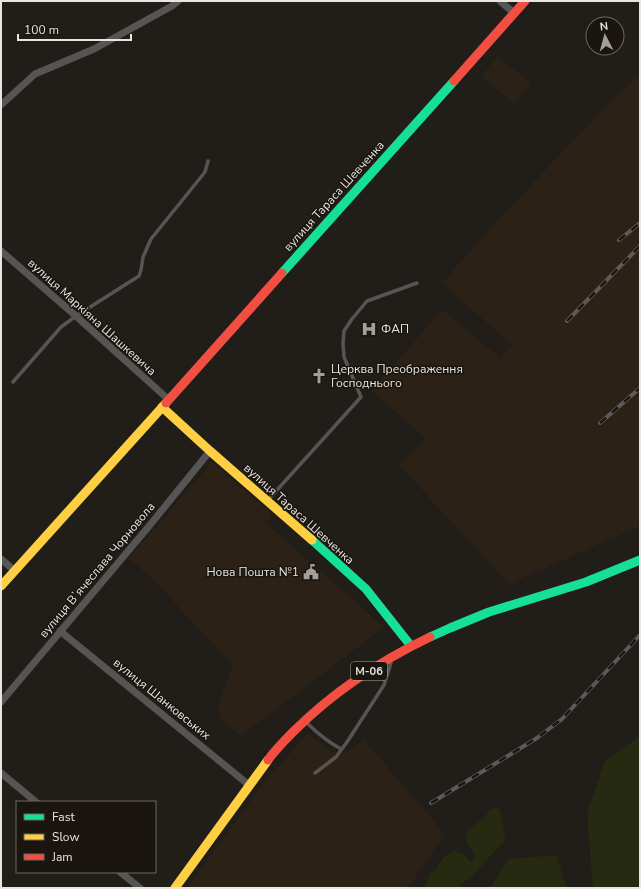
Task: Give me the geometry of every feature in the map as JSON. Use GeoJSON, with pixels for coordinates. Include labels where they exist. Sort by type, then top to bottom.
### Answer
{"type":"FeatureCollection","features":[{"type":"Feature","properties":{"kind":"main road","name":"вулиця Тараса Шевченка"},"geometry":{"type":"LineString","coordinates":[[1,586],[525,1]]}},
{"type":"Feature","properties":{"kind":"main road","name":"вулиця Тараса Шевченка"},"geometry":{"type":"LineString","coordinates":[[162,407],[366,590],[412,646]]}},
{"type":"Feature","properties":{"kind":"main road","name":"М-06"},"geometry":{"type":"LineString","coordinates":[[175,888],[279,746],[327,700],[352,682],[380,663],[412,646],[477,617],[614,572],[640,560]]}},
{"type":"Feature","properties":{"kind":"street"},"geometry":{"type":"LineString","coordinates":[[1,105],[35,74],[94,49],[172,6],[178,1]]}},
{"type":"Feature","properties":{"kind":"street"},"geometry":{"type":"LineString","coordinates":[[500,1],[514,13]]}},
{"type":"Feature","properties":{"kind":"street","name":"вулиця Маркіяна Шашкевича"},"geometry":{"type":"LineString","coordinates":[[1,251],[169,400]]}},
{"type":"Feature","properties":{"kind":"street","name":"вулиця Вʼячеслава Чорновола"},"geometry":{"type":"LineString","coordinates":[[1,702],[145,531],[210,451]]}},
{"type":"Feature","properties":{"kind":"street"},"geometry":{"type":"LineString","coordinates":[[1,559],[15,571]]}},
{"type":"Feature","properties":{"kind":"street","name":"вулиця Шанковських"},"geometry":{"type":"LineString","coordinates":[[60,631],[249,785]]}},
{"type":"Feature","properties":{"kind":"street"},"geometry":{"type":"LineString","coordinates":[[1,773],[35,801]]}},
{"type":"Feature","properties":{"kind":"street"},"geometry":{"type":"LineString","coordinates":[[121,873],[140,888]]}},
{"type":"Feature","properties":{"kind":"lane"},"geometry":{"type":"LineString","coordinates":[[14,382],[61,327],[139,276],[142,270],[143,257],[151,239],[205,172],[208,161]]}},
{"type":"Feature","properties":{"kind":"lane"},"geometry":{"type":"LineString","coordinates":[[268,501],[361,397],[344,357],[344,331],[352,319],[367,301],[417,282]]}},
{"type":"Feature","properties":{"kind":"lane"},"geometry":{"type":"LineString","coordinates":[[315,773],[336,756],[347,742],[384,685],[393,656]]}},
{"type":"Feature","properties":{"kind":"lane"},"geometry":{"type":"LineString","coordinates":[[305,720],[330,743],[341,749]]}},
{"type":"Feature","properties":{"kind":"shaded area"},"geometry":{"type":"Polygon","coordinates":[[[498,56],[531,84],[514,104],[481,76],[498,56]]]}},
{"type":"Feature","properties":{"kind":"shaded area"},"geometry":{"type":"Polygon","coordinates":[[[640,73],[640,526],[509,584],[399,465],[426,438],[371,391],[442,310],[501,358],[512,345],[442,283],[509,208],[640,73]]]}},
{"type":"Feature","properties":{"kind":"shaded area"},"geometry":{"type":"Polygon","coordinates":[[[212,462],[273,515],[266,523],[384,627],[241,736],[219,717],[219,702],[233,665],[155,582],[129,558],[212,462]]]}},
{"type":"Feature","properties":{"kind":"shaded area"},"geometry":{"type":"Polygon","coordinates":[[[308,733],[331,752],[346,753],[364,740],[445,834],[408,888],[187,888],[263,784],[308,733]]]}},
{"type":"Feature","properties":{"kind":"green space"},"geometry":{"type":"Polygon","coordinates":[[[640,736],[640,888],[593,888],[587,814],[605,761],[640,736]]]}},
{"type":"Feature","properties":{"kind":"green space"},"geometry":{"type":"Polygon","coordinates":[[[496,808],[499,809],[506,841],[500,845],[473,875],[460,885],[460,888],[424,888],[430,873],[437,869],[441,861],[450,852],[459,852],[471,863],[475,857],[465,837],[467,831],[483,819],[490,810],[496,808]]]}},
{"type":"Feature","properties":{"kind":"green space"},"geometry":{"type":"Polygon","coordinates":[[[557,855],[566,888],[490,888],[509,859],[557,855]]]}},
{"type":"Feature","properties":{"kind":"railway"},"geometry":{"type":"LineString","coordinates":[[619,240],[640,223]]}},
{"type":"Feature","properties":{"kind":"railway"},"geometry":{"type":"LineString","coordinates":[[567,321],[640,246]]}},
{"type":"Feature","properties":{"kind":"railway"},"geometry":{"type":"LineString","coordinates":[[600,423],[640,388]]}},
{"type":"Feature","properties":{"kind":"railway"},"geometry":{"type":"LineString","coordinates":[[431,803],[537,738],[562,719],[640,635]]}},
{"type":"Feature","properties":{"kind":"traffic: fast"},"geometry":{"type":"LineString","coordinates":[[282,273],[454,81]]}},
{"type":"Feature","properties":{"kind":"traffic: fast"},"geometry":{"type":"LineString","coordinates":[[312,540],[366,589],[411,646]]}},
{"type":"Feature","properties":{"kind":"traffic: fast"},"geometry":{"type":"LineString","coordinates":[[430,637],[489,612],[586,582],[640,560]]}},
{"type":"Feature","properties":{"kind":"traffic: slow"},"geometry":{"type":"LineString","coordinates":[[1,586],[166,403]]}},
{"type":"Feature","properties":{"kind":"traffic: slow"},"geometry":{"type":"LineString","coordinates":[[162,407],[312,540]]}},
{"type":"Feature","properties":{"kind":"traffic: slow"},"geometry":{"type":"LineString","coordinates":[[175,888],[268,760]]}},
{"type":"Feature","properties":{"kind":"traffic: jam"},"geometry":{"type":"LineString","coordinates":[[454,81],[525,1]]}},
{"type":"Feature","properties":{"kind":"traffic: jam"},"geometry":{"type":"LineString","coordinates":[[166,403],[282,273]]}},
{"type":"Feature","properties":{"kind":"traffic: jam"},"geometry":{"type":"LineString","coordinates":[[268,760],[293,732],[340,691],[393,656],[430,637]]}},
{"type":"Feature","properties":{"kind":"place","name":"ФАП"},"geometry":{"type":"Point","coordinates":[369,329]}},
{"type":"Feature","properties":{"kind":"place","name":"Церква Преображення Господнього"},"geometry":{"type":"Point","coordinates":[319,376]}},
{"type":"Feature","properties":{"kind":"place","name":"Нова Пошта №1"},"geometry":{"type":"Point","coordinates":[311,572]}}]}
